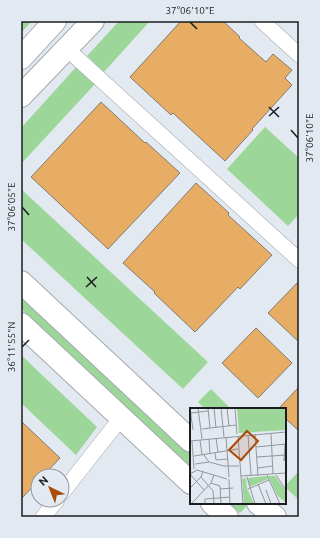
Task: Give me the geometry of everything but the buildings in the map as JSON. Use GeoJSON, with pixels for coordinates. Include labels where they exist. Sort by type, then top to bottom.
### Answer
{"type":"FeatureCollection","features":[{"type":"Feature","properties":{"kind":"main road"},"geometry":{"type":"LineString","coordinates":[[21,58],[55,21]]}},
{"type":"Feature","properties":{"kind":"main road"},"geometry":{"type":"LineString","coordinates":[[21,96],[93,21]]}},
{"type":"Feature","properties":{"kind":"main road"},"geometry":{"type":"LineString","coordinates":[[21,282],[190,440]]}},
{"type":"Feature","properties":{"kind":"main road"},"geometry":{"type":"LineString","coordinates":[[21,324],[190,482]]}},
{"type":"Feature","properties":{"kind":"main road"},"geometry":{"type":"LineString","coordinates":[[213,504],[227,517]]}},
{"type":"Feature","properties":{"kind":"street"},"geometry":{"type":"LineString","coordinates":[[262,21],[299,55]]}},
{"type":"Feature","properties":{"kind":"street"},"geometry":{"type":"LineString","coordinates":[[67,49],[299,260]]}},
{"type":"Feature","properties":{"kind":"street"},"geometry":{"type":"LineString","coordinates":[[70,484],[122,418]]}},
{"type":"Feature","properties":{"kind":"street"},"geometry":{"type":"LineString","coordinates":[[43,517],[50,508]]}},
{"type":"Feature","properties":{"kind":"green space"},"geometry":{"type":"Polygon","coordinates":[[[21,21],[32,21],[21,33],[21,21]]]}},
{"type":"Feature","properties":{"kind":"green space"},"geometry":{"type":"Polygon","coordinates":[[[119,21],[150,21],[104,72],[87,56],[119,21]]]}},
{"type":"Feature","properties":{"kind":"green space"},"geometry":{"type":"Polygon","coordinates":[[[77,66],[96,83],[21,164],[21,128],[77,66]]]}},
{"type":"Feature","properties":{"kind":"green space"},"geometry":{"type":"Polygon","coordinates":[[[265,127],[299,158],[299,214],[288,226],[227,169],[265,127]]]}},
{"type":"Feature","properties":{"kind":"green space"},"geometry":{"type":"Polygon","coordinates":[[[21,189],[208,362],[183,389],[21,239],[21,189]]]}},
{"type":"Feature","properties":{"kind":"green space"},"geometry":{"type":"Polygon","coordinates":[[[21,296],[190,453],[190,467],[21,309],[21,296]]]}},
{"type":"Feature","properties":{"kind":"green space"},"geometry":{"type":"Polygon","coordinates":[[[21,355],[97,427],[76,455],[21,403],[21,355]]]}},
{"type":"Feature","properties":{"kind":"green space"},"geometry":{"type":"Polygon","coordinates":[[[211,389],[230,408],[204,408],[198,402],[211,389]]]}},
{"type":"Feature","properties":{"kind":"green space"},"geometry":{"type":"Polygon","coordinates":[[[299,471],[299,500],[286,488],[286,485],[299,471]]]}},
{"type":"Feature","properties":{"kind":"green space"},"geometry":{"type":"Polygon","coordinates":[[[230,504],[244,504],[247,506],[240,513],[230,504]]]}}]}
